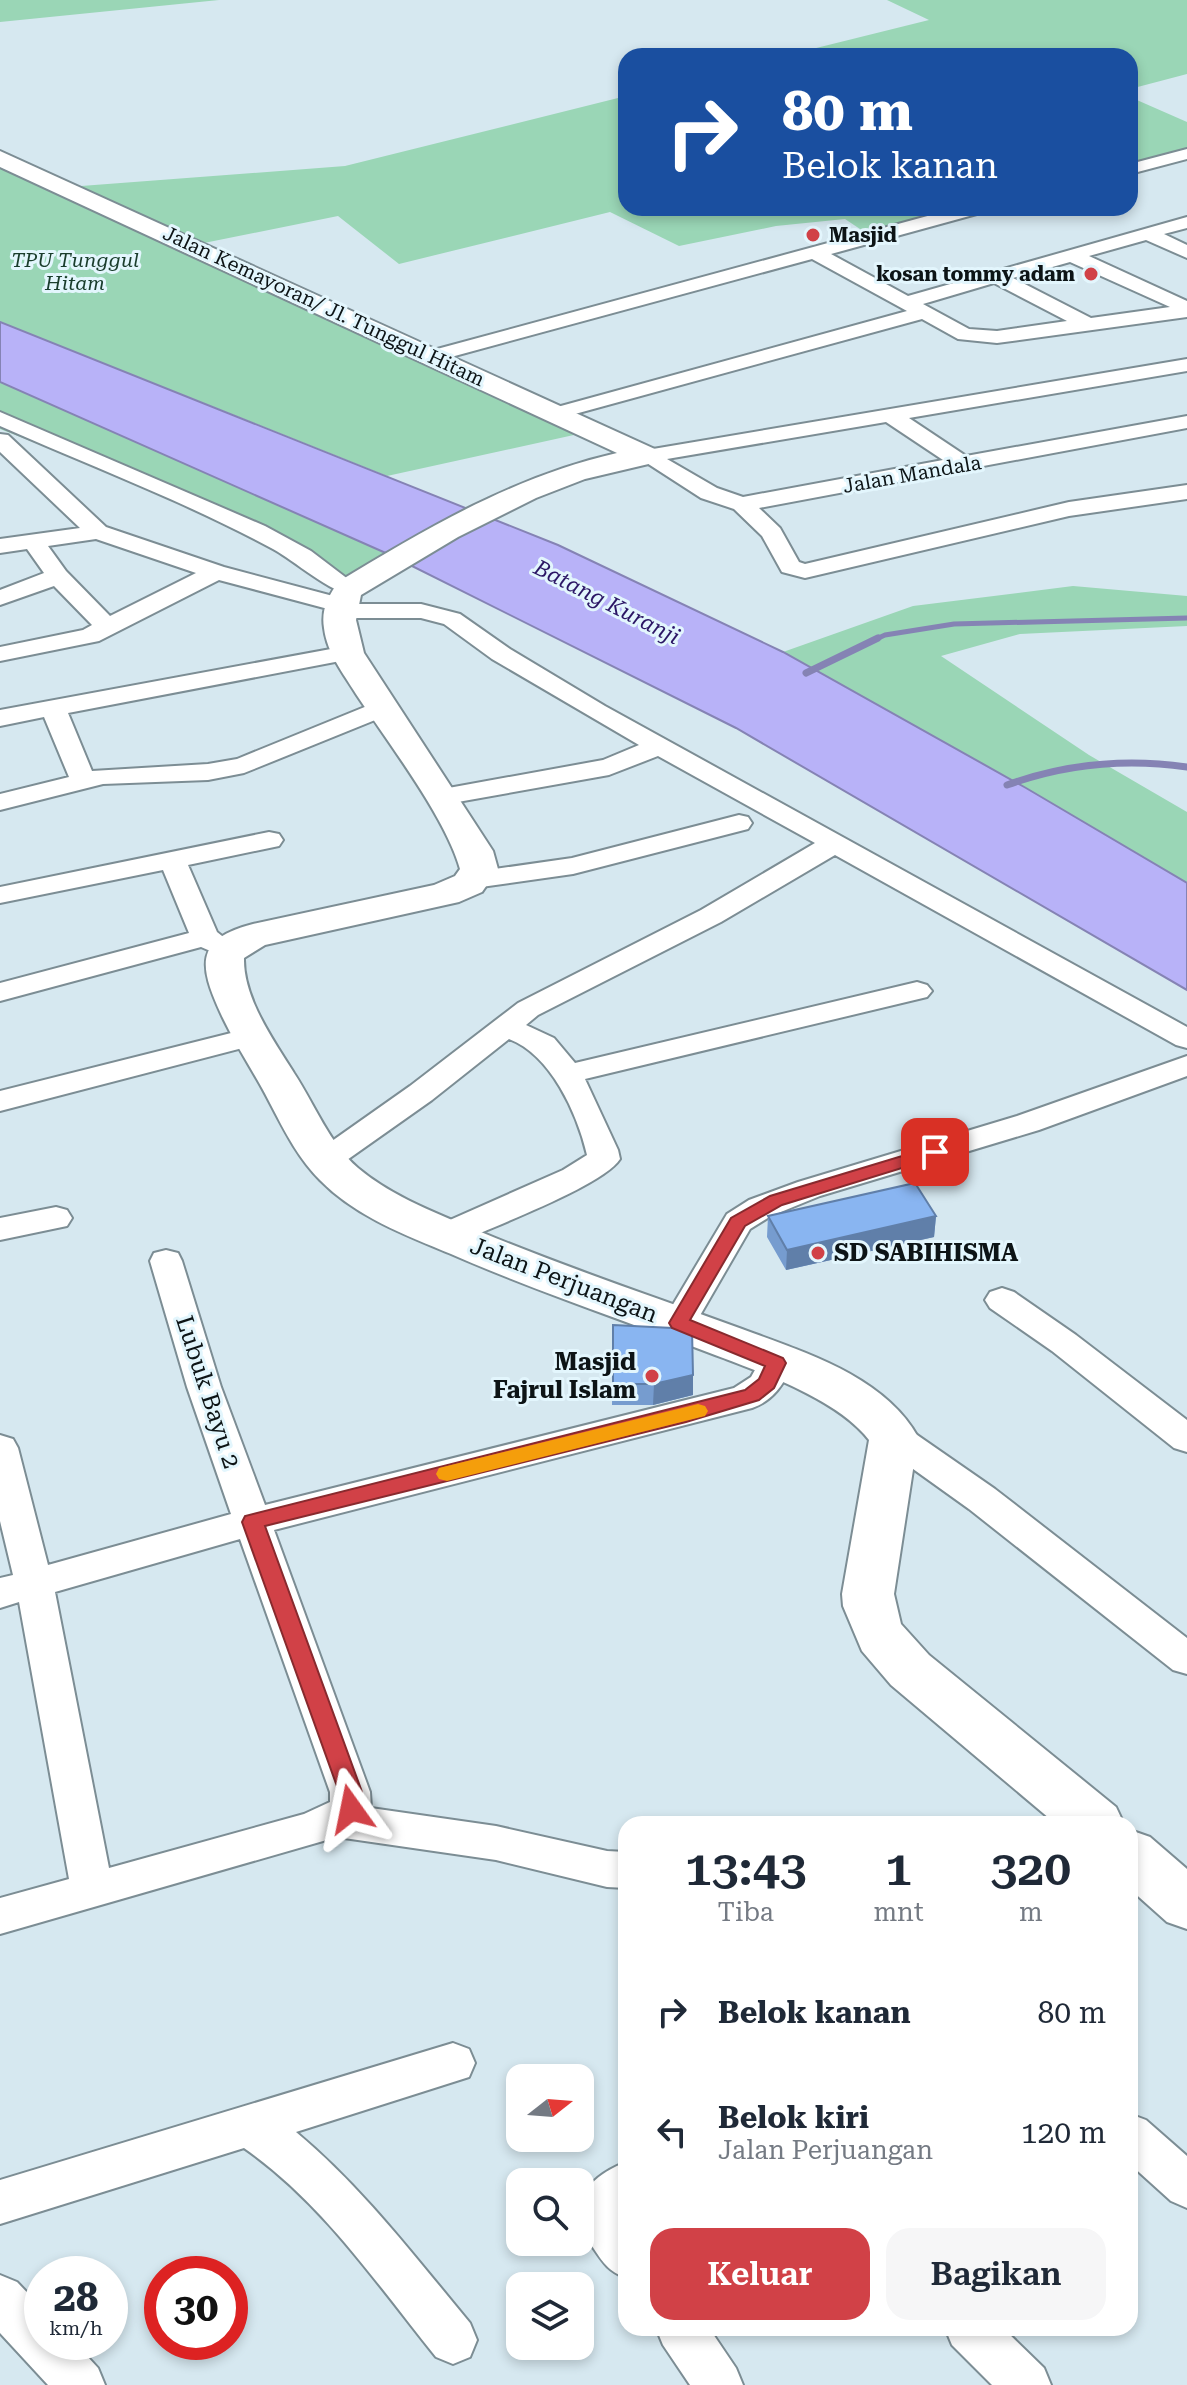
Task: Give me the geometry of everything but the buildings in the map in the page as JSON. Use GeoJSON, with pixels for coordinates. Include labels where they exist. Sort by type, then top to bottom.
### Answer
{"type":"FeatureCollection","features":[{"type":"Feature","properties":{"kind":"street"},"geometry":{"type":"LineString","coordinates":[[1138,167],[1187,154]]}},
{"type":"Feature","properties":{"kind":"street","name":"Jalan Kemayoran/ Jl. Tunggul Hitam"},"geometry":{"type":"LineString","coordinates":[[0,158],[647,456]]}},
{"type":"Feature","properties":{"kind":"street"},"geometry":{"type":"LineString","coordinates":[[433,356],[948,216]]}},
{"type":"Feature","properties":{"kind":"street"},"geometry":{"type":"LineString","coordinates":[[557,413],[913,308],[995,276],[1187,222]]}},
{"type":"Feature","properties":{"kind":"street"},"geometry":{"type":"LineString","coordinates":[[1146,233],[1187,252]]}},
{"type":"Feature","properties":{"kind":"street"},"geometry":{"type":"LineString","coordinates":[[814,252],[965,335],[985,338],[1187,310]]}},
{"type":"Feature","properties":{"kind":"street"},"geometry":{"type":"LineString","coordinates":[[1071,255],[1187,310]]}},
{"type":"Feature","properties":{"kind":"street"},"geometry":{"type":"LineString","coordinates":[[995,276],[1087,324]]}},
{"type":"Feature","properties":{"kind":"street"},"geometry":{"type":"LineString","coordinates":[[474,880],[479,862],[441,797],[347,653],[340,633],[343,602],[384,567],[505,502],[578,472],[647,456],[1187,365]]}},
{"type":"Feature","properties":{"kind":"street"},"geometry":{"type":"LineString","coordinates":[[890,415],[964,465]]}},
{"type":"Feature","properties":{"kind":"street"},"geometry":{"type":"LineString","coordinates":[[0,418],[257,531],[303,556],[343,602]]}},
{"type":"Feature","properties":{"kind":"street","name":"Jalan Mandala"},"geometry":{"type":"LineString","coordinates":[[742,504],[1187,422]]}},
{"type":"Feature","properties":{"kind":"street"},"geometry":{"type":"LineString","coordinates":[[0,440],[98,532],[216,572],[343,602],[421,611],[452,619],[549,684],[1187,1039]]}},
{"type":"Feature","properties":{"kind":"street"},"geometry":{"type":"LineString","coordinates":[[647,456],[709,493],[742,504],[772,533],[790,567],[805,571],[1069,509],[1187,492]]}},
{"type":"Feature","properties":{"kind":"street"},"geometry":{"type":"LineString","coordinates":[[0,546],[98,532]]}},
{"type":"Feature","properties":{"kind":"street"},"geometry":{"type":"LineString","coordinates":[[34,542],[58,576],[108,628]]}},
{"type":"Feature","properties":{"kind":"street"},"geometry":{"type":"LineString","coordinates":[[0,654],[65,643],[108,628],[216,572]]}},
{"type":"Feature","properties":{"kind":"street"},"geometry":{"type":"LineString","coordinates":[[0,598],[58,576]]}},
{"type":"Feature","properties":{"kind":"street"},"geometry":{"type":"LineString","coordinates":[[0,718],[347,653]]}},
{"type":"Feature","properties":{"kind":"street"},"geometry":{"type":"LineString","coordinates":[[53,708],[83,780]]}},
{"type":"Feature","properties":{"kind":"street"},"geometry":{"type":"LineString","coordinates":[[0,802],[122,773],[208,772],[234,768],[381,709]]}},
{"type":"Feature","properties":{"kind":"street"},"geometry":{"type":"LineString","coordinates":[[441,797],[609,767],[660,746]]}},
{"type":"Feature","properties":{"kind":"street"},"geometry":{"type":"LineString","coordinates":[[0,992],[219,955],[253,936],[445,894],[474,880],[573,866],[739,823]]}},
{"type":"Feature","properties":{"kind":"street"},"geometry":{"type":"LineString","coordinates":[[0,895],[269,840]]}},
{"type":"Feature","properties":{"kind":"street"},"geometry":{"type":"LineString","coordinates":[[326,1160],[421,1093],[503,1027],[547,997],[711,916],[833,844]]}},
{"type":"Feature","properties":{"kind":"street"},"geometry":{"type":"LineString","coordinates":[[172,858],[219,955]]}},
{"type":"Feature","properties":{"kind":"street","name":"Jalan Perjuangan"},"geometry":{"type":"LineString","coordinates":[[219,955],[251,1037],[326,1160],[344,1179],[374,1199],[446,1235],[575,1288],[679,1323],[831,1385],[885,1420],[894,1437]]}},
{"type":"Feature","properties":{"kind":"street"},"geometry":{"type":"LineString","coordinates":[[566,1074],[917,991]]}},
{"type":"Feature","properties":{"kind":"street"},"geometry":{"type":"LineString","coordinates":[[446,1235],[574,1177],[604,1159],[566,1074],[549,1049],[539,1041],[503,1027]]}},
{"type":"Feature","properties":{"kind":"street"},"geometry":{"type":"LineString","coordinates":[[0,1101],[251,1037]]}},
{"type":"Feature","properties":{"kind":"street"},"geometry":{"type":"LineString","coordinates":[[679,1323],[738,1222],[760,1208],[809,1189],[1028,1123],[1187,1065]]}},
{"type":"Feature","properties":{"kind":"street"},"geometry":{"type":"LineString","coordinates":[[0,1229],[56,1218]]}},
{"type":"Feature","properties":{"kind":"street","name":"Lubuk Bayu 2"},"geometry":{"type":"LineString","coordinates":[[166,1261],[204,1387],[350,1792],[351,1809],[337,1820]]}},
{"type":"Feature","properties":{"kind":"street"},"geometry":{"type":"LineString","coordinates":[[1002,1300],[1064,1343],[1187,1439]]}},
{"type":"Feature","properties":{"kind":"street"},"geometry":{"type":"LineString","coordinates":[[17,1588],[252,1522],[740,1399],[752,1395],[767,1383],[776,1363]]}},
{"type":"Feature","properties":{"kind":"street"},"geometry":{"type":"LineString","coordinates":[[1086,1816],[895,1657],[876,1630],[870,1616],[868,1594],[894,1437],[982,1499],[1187,1659]]}},
{"type":"Feature","properties":{"kind":"street"},"geometry":{"type":"LineString","coordinates":[[0,1448],[17,1588],[92,1889]]}},
{"type":"Feature","properties":{"kind":"street"},"geometry":{"type":"LineString","coordinates":[[0,1916],[337,1820],[496,1843],[618,1870]]}},
{"type":"Feature","properties":{"kind":"street"},"geometry":{"type":"LineString","coordinates":[[1138,1861],[1187,1904]]}},
{"type":"Feature","properties":{"kind":"street"},"geometry":{"type":"LineString","coordinates":[[0,2202],[453,2063]]}},
{"type":"Feature","properties":{"kind":"street"},"geometry":{"type":"LineString","coordinates":[[249,2126],[273,2140],[311,2174],[453,2340]]}},
{"type":"Feature","properties":{"kind":"street"},"geometry":{"type":"LineString","coordinates":[[1138,2142],[1187,2186]]}},
{"type":"Feature","properties":{"kind":"street"},"geometry":{"type":"LineString","coordinates":[[618,2188],[611,2192],[598,2216],[618,2244]]}},
{"type":"Feature","properties":{"kind":"street"},"geometry":{"type":"LineString","coordinates":[[0,2298],[81,2385]]}},
{"type":"Feature","properties":{"kind":"street"},"geometry":{"type":"LineString","coordinates":[[685,2336],[719,2385]]}},
{"type":"Feature","properties":{"kind":"street"},"geometry":{"type":"LineString","coordinates":[[977,2336],[1027,2385]]}},
{"type":"Feature","properties":{"kind":"green space"},"geometry":{"type":"Polygon","coordinates":[[[0,0],[219,0],[0,22],[0,0]]]}},
{"type":"Feature","properties":{"kind":"green space"},"geometry":{"type":"Polygon","coordinates":[[[887,0],[1187,0],[1187,74],[1138,87],[1138,48],[816,48],[929,20],[887,0]]]}},
{"type":"Feature","properties":{"kind":"green space","name":"TPU Tunggul Hitam"},"geometry":{"type":"Polygon","coordinates":[[[618,98],[618,216],[610,212],[399,264],[338,216],[199,244],[592,431],[387,476],[0,322],[0,157],[68,187],[345,166],[618,98]]]}},
{"type":"Feature","properties":{"kind":"green space"},"geometry":{"type":"Polygon","coordinates":[[[1138,101],[1187,122],[1187,148],[1138,161],[1138,101]]]}},
{"type":"Feature","properties":{"kind":"green space","name":"TPU Tunggul Hitam"},"geometry":{"type":"Polygon","coordinates":[[[618,216],[930,216],[866,233],[845,219],[776,226],[679,246],[618,216]]]}},
{"type":"Feature","properties":{"kind":"green space"},"geometry":{"type":"Polygon","coordinates":[[[0,382],[388,554],[344,581],[168,495],[0,429],[0,382]]]}},
{"type":"Feature","properties":{"kind":"green space"},"geometry":{"type":"Polygon","coordinates":[[[1073,586],[1187,596],[1187,626],[1020,634],[941,656],[1089,755],[1187,812],[1187,883],[1026,788],[783,652],[913,606],[1073,586]]]}},
{"type":"Feature","properties":{"kind":"water","name":"Batang Kuranji"},"geometry":{"type":"Polygon","coordinates":[[[0,322],[558,545],[783,652],[1026,788],[1187,883],[1187,990],[736,728],[388,554],[0,382],[0,322]]]}},
{"type":"Feature","properties":{"kind":"waterway"},"geometry":{"type":"LineString","coordinates":[[874,640],[885,635],[954,624],[1187,618]]}},
{"type":"Feature","properties":{"kind":"waterway"},"geometry":{"type":"LineString","coordinates":[[806,673],[878,638]]}},
{"type":"Feature","properties":{"kind":"waterway"},"geometry":{"type":"LineString","coordinates":[[1007,785],[1051,772],[1096,765],[1141,763],[1187,767]]}},
{"type":"Feature","properties":{"kind":"slow traffic"},"geometry":{"type":"LineString","coordinates":[[447,1474],[698,1411]]}},
{"type":"Feature","properties":{"kind":"place","name":"Masjid"},"geometry":{"type":"Point","coordinates":[813,235]}},
{"type":"Feature","properties":{"kind":"place","name":"kosan tommy adam"},"geometry":{"type":"Point","coordinates":[1091,274]}},
{"type":"Feature","properties":{"kind":"place","name":"SD SABIHISMA"},"geometry":{"type":"Point","coordinates":[818,1253]}},
{"type":"Feature","properties":{"kind":"place","name":"Masjid Fajrul Islam"},"geometry":{"type":"Point","coordinates":[652,1376]}},
{"type":"Feature","properties":{"kind":"route"},"geometry":{"type":"LineString","coordinates":[[351,1809],[350,1792],[252,1522],[686,1415],[752,1395],[767,1383],[776,1363],[679,1323],[738,1222],[776,1200],[935,1152]]}}]}
